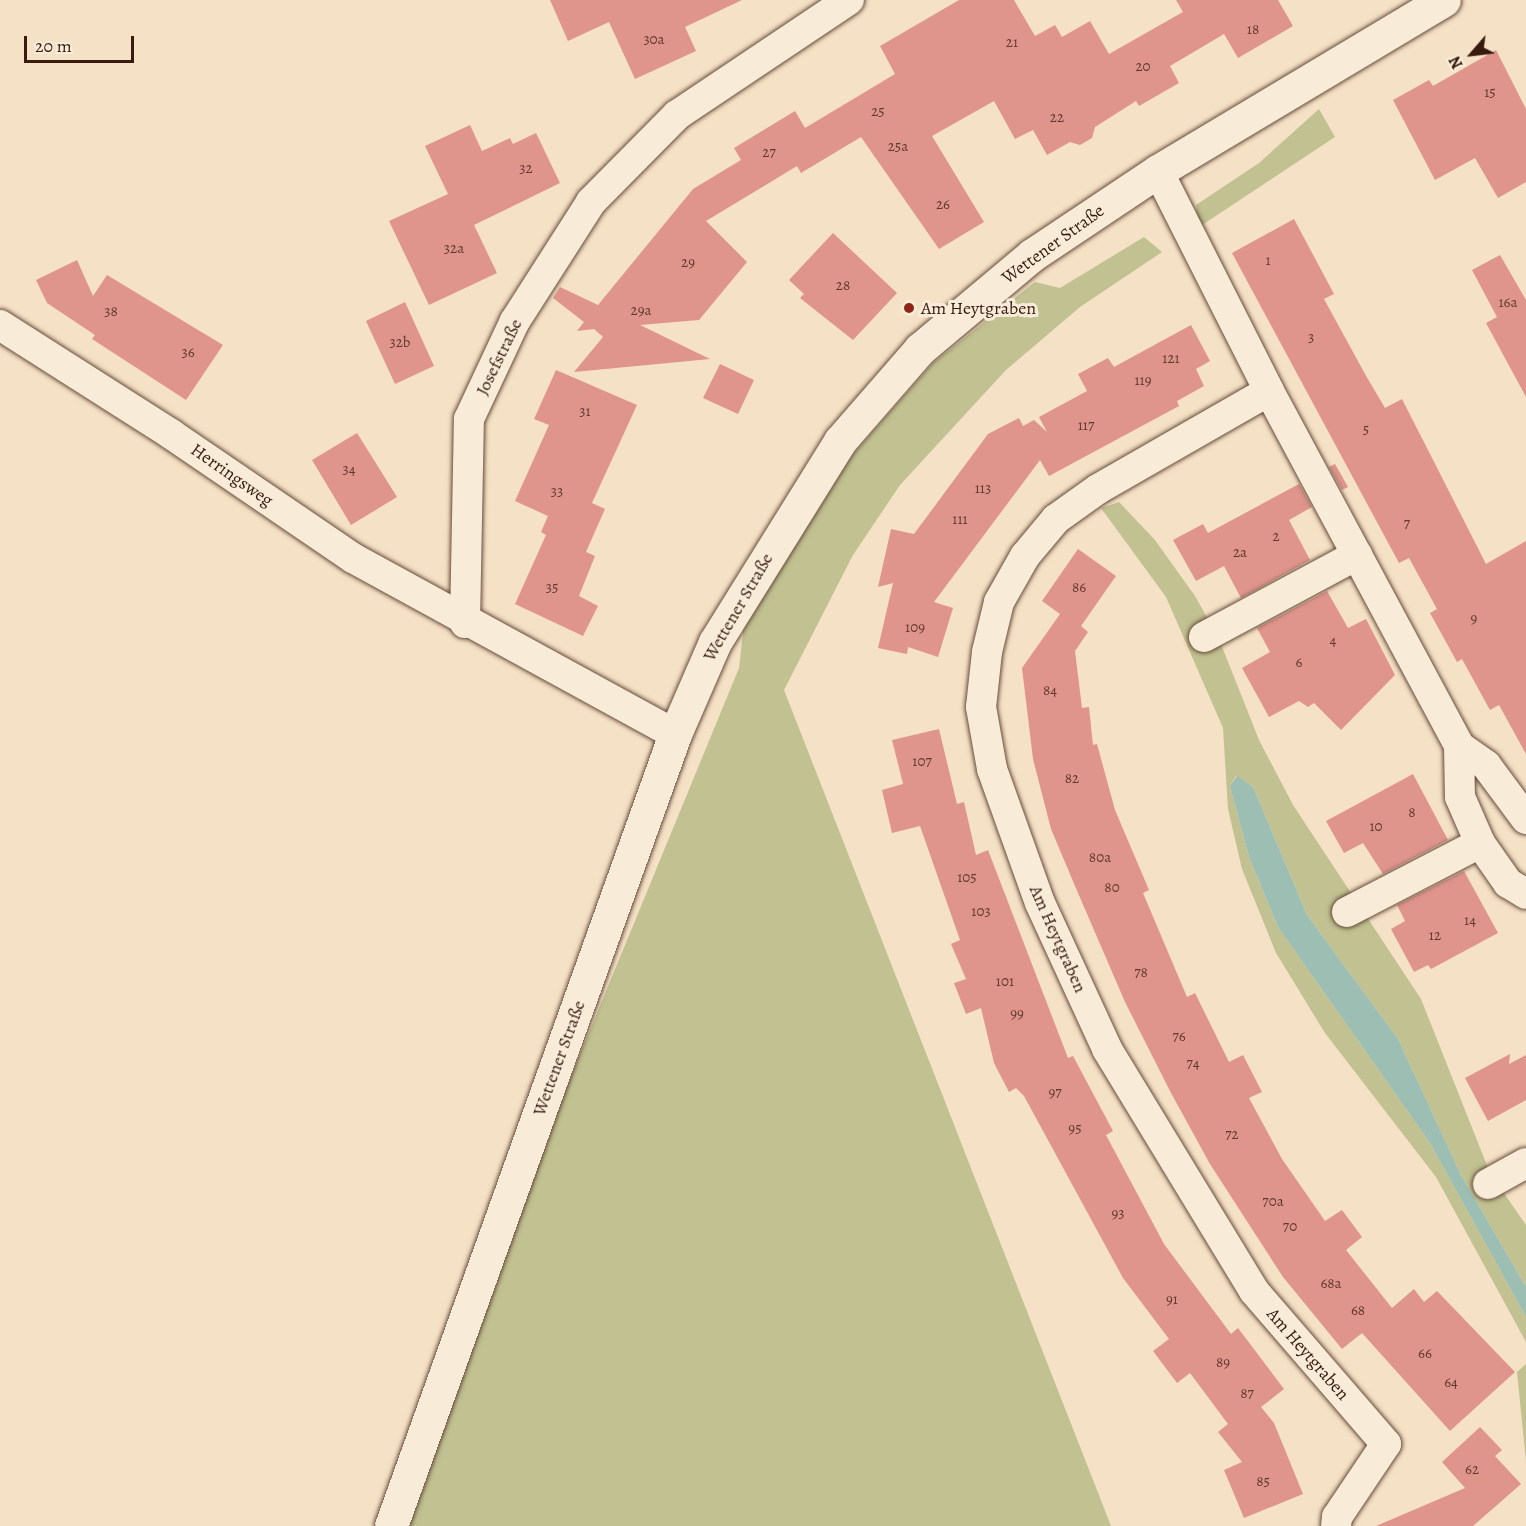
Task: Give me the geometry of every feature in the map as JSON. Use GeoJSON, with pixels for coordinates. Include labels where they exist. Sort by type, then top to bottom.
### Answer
{"type":"FeatureCollection","features":[{"type":"Feature","properties":{"kind":"street","name":"Josefstraße"},"geometry":{"type":"LineString","coordinates":[[465,624],[469,419],[515,321],[591,202],[677,115],[849,0]]}},
{"type":"Feature","properties":{"kind":"street","name":"Wettener Straße"},"geometry":{"type":"LineString","coordinates":[[391,1526],[675,734],[715,642],[840,441],[921,350],[1023,262],[1158,171],[1444,0]]}},
{"type":"Feature","properties":{"kind":"street"},"geometry":{"type":"LineString","coordinates":[[1158,171],[1269,391],[1459,746],[1460,797],[1480,843],[1508,883],[1526,894]]}},
{"type":"Feature","properties":{"kind":"street","name":"Herringsweg"},"geometry":{"type":"LineString","coordinates":[[0,325],[171,434],[353,558],[465,624]]}},
{"type":"Feature","properties":{"kind":"street","name":"Am Heytgraben"},"geometry":{"type":"LineString","coordinates":[[1269,391],[1098,489],[1056,519],[1025,556],[999,602],[987,651],[981,707],[992,769],[1040,903],[1107,1049],[1254,1291],[1386,1444],[1337,1517],[1336,1526]]}},
{"type":"Feature","properties":{"kind":"street"},"geometry":{"type":"LineString","coordinates":[[1204,637],[1358,555]]}},
{"type":"Feature","properties":{"kind":"street"},"geometry":{"type":"LineString","coordinates":[[465,624],[675,734]]}},
{"type":"Feature","properties":{"kind":"street"},"geometry":{"type":"LineString","coordinates":[[1459,746],[1486,765],[1526,819]]}},
{"type":"Feature","properties":{"kind":"street"},"geometry":{"type":"LineString","coordinates":[[1347,912],[1480,843]]}},
{"type":"Feature","properties":{"kind":"street"},"geometry":{"type":"LineString","coordinates":[[1488,1184],[1526,1163]]}},
{"type":"Feature","properties":{"kind":"green space"},"geometry":{"type":"Polygon","coordinates":[[[1319,109],[1335,137],[1199,227],[1196,205],[1259,163],[1319,109]]]}},
{"type":"Feature","properties":{"kind":"green space"},"geometry":{"type":"Polygon","coordinates":[[[1144,237],[1162,252],[1080,307],[1006,370],[900,485],[853,555],[784,690],[1111,1526],[386,1526],[739,668],[745,615],[849,459],[933,363],[1035,282],[1060,288],[1144,237]]]}},
{"type":"Feature","properties":{"kind":"green space"},"geometry":{"type":"Polygon","coordinates":[[[1119,502],[1155,540],[1195,596],[1219,639],[1259,740],[1293,805],[1421,999],[1490,1173],[1526,1225],[1526,1287],[1461,1175],[1398,1039],[1307,915],[1253,787],[1236,776],[1230,786],[1249,857],[1278,927],[1430,1143],[1526,1317],[1526,1342],[1436,1177],[1325,1033],[1276,953],[1242,869],[1228,809],[1223,728],[1166,597],[1101,508],[1119,502]]]}},
{"type":"Feature","properties":{"kind":"green space"},"geometry":{"type":"Polygon","coordinates":[[[1526,1364],[1526,1461],[1517,1372],[1526,1364]]]}},
{"type":"Feature","properties":{"kind":"water"},"geometry":{"type":"Polygon","coordinates":[[[1237,776],[1253,787],[1307,915],[1398,1039],[1461,1175],[1526,1287],[1526,1317],[1430,1143],[1278,927],[1249,857],[1230,786],[1237,776]]]}},
{"type":"Feature","properties":{"kind":"building"},"geometry":{"type":"Polygon","coordinates":[[[550,0],[742,0],[685,27],[696,51],[635,79],[609,22],[568,41],[550,0]]]}},
{"type":"Feature","properties":{"kind":"building"},"geometry":{"type":"Polygon","coordinates":[[[959,0],[1014,0],[1035,36],[1055,25],[1062,37],[1090,21],[1109,54],[1183,12],[1176,0],[1278,0],[1293,26],[1238,58],[1224,34],[1170,66],[1179,83],[1139,106],[1136,101],[1095,127],[1092,138],[1080,145],[1070,142],[1047,155],[1033,130],[1015,139],[994,101],[932,136],[984,222],[939,249],[861,137],[801,173],[797,166],[706,221],[747,262],[699,320],[640,325],[710,359],[574,372],[603,337],[594,329],[577,331],[584,322],[553,298],[560,287],[598,305],[693,189],[741,160],[734,148],[795,111],[805,128],[895,74],[880,46],[959,0]]]}},
{"type":"Feature","properties":{"kind":"building"},"geometry":{"type":"Polygon","coordinates":[[[1496,50],[1526,109],[1526,182],[1498,198],[1475,158],[1435,180],[1393,100],[1429,80],[1433,86],[1496,50]]]}},
{"type":"Feature","properties":{"kind":"building"},"geometry":{"type":"Polygon","coordinates":[[[470,125],[482,151],[510,138],[513,144],[536,133],[560,183],[474,225],[497,273],[429,305],[389,221],[448,194],[425,146],[470,125]]]}},
{"type":"Feature","properties":{"kind":"building"},"geometry":{"type":"Polygon","coordinates":[[[1294,219],[1334,294],[1324,299],[1365,374],[1385,408],[1402,399],[1486,564],[1526,541],[1526,754],[1499,705],[1490,710],[1462,659],[1457,662],[1430,613],[1437,609],[1409,558],[1399,563],[1232,253],[1294,219]]]}},
{"type":"Feature","properties":{"kind":"building"},"geometry":{"type":"Polygon","coordinates":[[[833,233],[897,293],[853,340],[800,298],[804,294],[789,280],[833,233]]]}},
{"type":"Feature","properties":{"kind":"building"},"geometry":{"type":"Polygon","coordinates":[[[1500,255],[1526,300],[1526,397],[1486,323],[1497,317],[1472,270],[1500,255]]]}},
{"type":"Feature","properties":{"kind":"building"},"geometry":{"type":"Polygon","coordinates":[[[77,260],[93,296],[107,275],[223,345],[186,400],[92,339],[95,335],[47,303],[36,280],[77,260]]]}},
{"type":"Feature","properties":{"kind":"building"},"geometry":{"type":"Polygon","coordinates":[[[405,302],[434,366],[395,384],[366,321],[405,302]]]}},
{"type":"Feature","properties":{"kind":"building"},"geometry":{"type":"Polygon","coordinates":[[[1191,325],[1210,361],[1196,369],[1204,386],[1177,401],[1179,406],[1049,476],[1040,460],[934,602],[953,608],[938,657],[908,647],[907,654],[878,648],[893,583],[878,587],[891,529],[914,534],[988,434],[1019,418],[1023,426],[1034,420],[1047,432],[1039,417],[1087,391],[1078,374],[1108,358],[1114,367],[1191,325]]]}},
{"type":"Feature","properties":{"kind":"building"},"geometry":{"type":"Polygon","coordinates":[[[720,364],[754,380],[738,414],[703,398],[720,364]]]}},
{"type":"Feature","properties":{"kind":"building"},"geometry":{"type":"Polygon","coordinates":[[[556,370],[637,405],[592,503],[605,509],[586,552],[595,556],[579,596],[598,606],[583,636],[515,604],[546,535],[541,532],[548,516],[515,501],[549,425],[534,419],[556,370]]]}},
{"type":"Feature","properties":{"kind":"building"},"geometry":{"type":"Polygon","coordinates":[[[357,433],[397,497],[351,525],[312,460],[357,433]]]}},
{"type":"Feature","properties":{"kind":"building"},"geometry":{"type":"Polygon","coordinates":[[[1335,464],[1348,487],[1342,490],[1329,467],[1335,464]]]}},
{"type":"Feature","properties":{"kind":"building"},"geometry":{"type":"Polygon","coordinates":[[[1299,484],[1312,507],[1289,520],[1310,560],[1241,598],[1224,566],[1196,581],[1173,540],[1203,524],[1208,533],[1299,484]]]}},
{"type":"Feature","properties":{"kind":"building"},"geometry":{"type":"Polygon","coordinates":[[[1078,549],[1116,576],[1081,626],[1088,632],[1075,651],[1082,708],[1089,707],[1093,745],[1097,744],[1115,810],[1149,890],[1143,893],[1187,997],[1195,993],[1229,1062],[1243,1055],[1262,1092],[1249,1098],[1282,1159],[1325,1221],[1342,1210],[1362,1237],[1346,1250],[1392,1308],[1414,1289],[1424,1302],[1437,1291],[1515,1372],[1450,1431],[1362,1333],[1342,1349],[1283,1277],[1210,1164],[1171,1093],[1125,1002],[1075,886],[1051,829],[1033,759],[1022,668],[1060,614],[1042,601],[1078,549]]]}},
{"type":"Feature","properties":{"kind":"building"},"geometry":{"type":"Polygon","coordinates":[[[1327,591],[1348,628],[1366,619],[1395,675],[1341,730],[1314,703],[1308,707],[1299,701],[1269,717],[1242,668],[1270,652],[1257,628],[1327,591]]]}},
{"type":"Feature","properties":{"kind":"building"},"geometry":{"type":"Polygon","coordinates":[[[939,729],[957,804],[964,802],[976,855],[988,850],[1068,1058],[1073,1056],[1113,1131],[1106,1135],[1164,1244],[1231,1334],[1238,1328],[1284,1389],[1261,1407],[1274,1423],[1303,1494],[1244,1518],[1224,1470],[1242,1462],[1218,1432],[1228,1424],[1190,1373],[1177,1383],[1153,1351],[1169,1339],[1123,1278],[1024,1096],[1016,1088],[1009,1092],[994,1063],[981,1008],[966,1014],[954,983],[966,979],[951,944],[960,940],[920,826],[892,833],[882,790],[903,784],[892,740],[939,729]]]}},
{"type":"Feature","properties":{"kind":"building"},"geometry":{"type":"Polygon","coordinates":[[[1413,774],[1448,840],[1383,874],[1363,843],[1344,853],[1326,821],[1413,774]]]}},
{"type":"Feature","properties":{"kind":"building"},"geometry":{"type":"Polygon","coordinates":[[[1464,871],[1498,933],[1431,969],[1428,965],[1414,972],[1391,929],[1405,921],[1397,905],[1464,871]]]}},
{"type":"Feature","properties":{"kind":"building"},"geometry":{"type":"Polygon","coordinates":[[[1510,1054],[1509,1064],[1526,1055],[1526,1100],[1488,1121],[1465,1078],[1510,1054]]]}},
{"type":"Feature","properties":{"kind":"building"},"geometry":{"type":"Polygon","coordinates":[[[1480,1427],[1502,1450],[1495,1456],[1521,1484],[1473,1526],[1376,1526],[1465,1488],[1442,1462],[1480,1427]]]}},
{"type":"Feature","properties":{"kind":"place","name":"Am Heytgraben"},"geometry":{"type":"Point","coordinates":[909,308]}}]}
